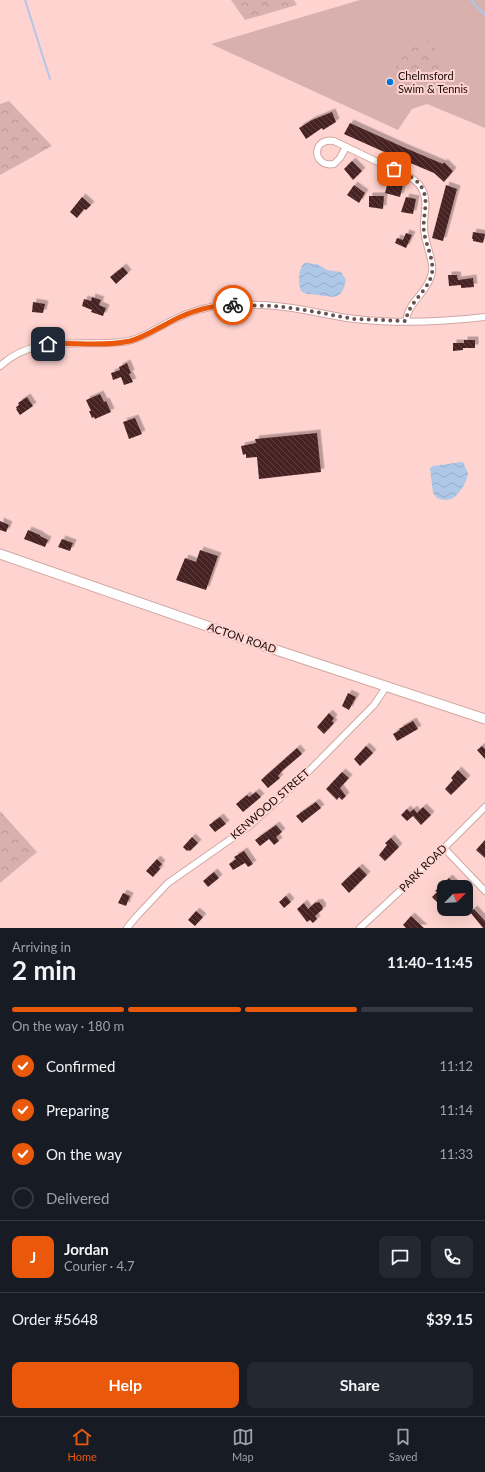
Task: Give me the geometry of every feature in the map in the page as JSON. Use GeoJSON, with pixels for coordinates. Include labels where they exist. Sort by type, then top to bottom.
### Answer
{"type":"FeatureCollection","features":[{"type":"Feature","properties":{"kind":"main road","name":"ACTON ROAD"},"geometry":{"type":"LineString","coordinates":[[0,554],[386,687],[485,719]]}},
{"type":"Feature","properties":{"kind":"street"},"geometry":{"type":"LineString","coordinates":[[346,147],[340,158],[334,164],[329,165],[321,162],[317,154],[318,146],[325,141],[334,141],[412,178],[423,190],[426,203],[424,232],[432,264],[432,273],[429,282],[408,311],[406,321]]}},
{"type":"Feature","properties":{"kind":"street"},"geometry":{"type":"LineString","coordinates":[[0,366],[10,357],[25,350],[48,344],[104,344],[132,340],[190,312],[221,305],[273,306],[354,319],[442,321],[485,317]]}},
{"type":"Feature","properties":{"kind":"street","name":"KENWOOD STREET"},"geometry":{"type":"LineString","coordinates":[[127,928],[168,883],[248,826],[302,778],[374,705],[386,687]]}},
{"type":"Feature","properties":{"kind":"street","name":"PARK ROAD"},"geometry":{"type":"LineString","coordinates":[[360,928],[401,891],[485,807]]}},
{"type":"Feature","properties":{"kind":"street"},"geometry":{"type":"LineString","coordinates":[[444,848],[485,890]]}},
{"type":"Feature","properties":{"kind":"green space"},"geometry":{"type":"Polygon","coordinates":[[[231,0],[294,0],[297,5],[245,20],[231,0]]]}},
{"type":"Feature","properties":{"kind":"green space","name":"Chelmsford Swim & Tennis"},"geometry":{"type":"Polygon","coordinates":[[[360,0],[485,0],[485,128],[427,104],[412,109],[398,130],[211,44],[360,0]]]}},
{"type":"Feature","properties":{"kind":"green space"},"geometry":{"type":"Polygon","coordinates":[[[432,39],[444,73],[403,87],[392,54],[432,39]]]}},
{"type":"Feature","properties":{"kind":"green space"},"geometry":{"type":"Polygon","coordinates":[[[9,101],[52,146],[0,175],[0,104],[9,101]]]}},
{"type":"Feature","properties":{"kind":"green space"},"geometry":{"type":"Polygon","coordinates":[[[0,811],[37,852],[0,883],[0,811]]]}},
{"type":"Feature","properties":{"kind":"water"},"geometry":{"type":"Polygon","coordinates":[[[304,263],[317,264],[327,270],[341,272],[346,280],[340,294],[330,297],[307,294],[301,291],[299,276],[304,263]]]}},
{"type":"Feature","properties":{"kind":"water"},"geometry":{"type":"Polygon","coordinates":[[[463,462],[468,473],[461,490],[451,499],[446,500],[437,498],[433,493],[430,468],[433,466],[463,462]]]}},
{"type":"Feature","properties":{"kind":"building"},"geometry":{"type":"Polygon","coordinates":[[[332,112],[336,122],[323,130],[322,128],[306,139],[299,128],[312,120],[332,112]]]}},
{"type":"Feature","properties":{"kind":"building"},"geometry":{"type":"Polygon","coordinates":[[[350,123],[443,164],[444,162],[453,171],[444,182],[434,173],[344,134],[350,123]]]}},
{"type":"Feature","properties":{"kind":"building"},"geometry":{"type":"Polygon","coordinates":[[[352,161],[362,171],[353,180],[344,169],[352,161]]]}},
{"type":"Feature","properties":{"kind":"building"},"geometry":{"type":"Polygon","coordinates":[[[388,181],[403,185],[400,197],[385,193],[388,181]]]}},
{"type":"Feature","properties":{"kind":"building"},"geometry":{"type":"Polygon","coordinates":[[[354,185],[365,193],[359,203],[347,195],[354,185]]]}},
{"type":"Feature","properties":{"kind":"building"},"geometry":{"type":"Polygon","coordinates":[[[446,185],[457,189],[443,241],[432,238],[446,185]]]}},
{"type":"Feature","properties":{"kind":"building"},"geometry":{"type":"Polygon","coordinates":[[[369,196],[384,196],[383,209],[369,207],[369,196]]]}},
{"type":"Feature","properties":{"kind":"building"},"geometry":{"type":"Polygon","coordinates":[[[82,197],[91,205],[86,210],[84,209],[77,218],[70,212],[82,197]]]}},
{"type":"Feature","properties":{"kind":"building"},"geometry":{"type":"Polygon","coordinates":[[[406,197],[416,199],[413,214],[401,212],[406,197]]]}},
{"type":"Feature","properties":{"kind":"building"},"geometry":{"type":"Polygon","coordinates":[[[473,232],[485,234],[483,243],[473,241],[473,232]]]}},
{"type":"Feature","properties":{"kind":"building"},"geometry":{"type":"Polygon","coordinates":[[[406,233],[412,235],[406,248],[395,243],[397,238],[403,240],[406,233]]]}},
{"type":"Feature","properties":{"kind":"building"},"geometry":{"type":"Polygon","coordinates":[[[123,267],[128,273],[116,284],[110,277],[123,267]]]}},
{"type":"Feature","properties":{"kind":"building"},"geometry":{"type":"Polygon","coordinates":[[[448,275],[457,275],[458,280],[473,278],[474,287],[461,288],[461,285],[449,286],[448,275]]]}},
{"type":"Feature","properties":{"kind":"building"},"geometry":{"type":"Polygon","coordinates":[[[92,297],[101,300],[99,305],[106,308],[103,316],[91,312],[92,310],[82,306],[84,299],[91,301],[92,297]]]}},
{"type":"Feature","properties":{"kind":"building"},"geometry":{"type":"Polygon","coordinates":[[[33,302],[45,304],[43,313],[32,312],[33,302]]]}},
{"type":"Feature","properties":{"kind":"building"},"geometry":{"type":"Polygon","coordinates":[[[464,340],[475,340],[475,348],[463,348],[463,350],[453,351],[453,343],[464,343],[464,340]]]}},
{"type":"Feature","properties":{"kind":"building"},"geometry":{"type":"Polygon","coordinates":[[[127,363],[131,373],[129,374],[133,382],[124,385],[121,377],[113,380],[111,373],[120,370],[119,367],[127,363]]]}},
{"type":"Feature","properties":{"kind":"building"},"geometry":{"type":"Polygon","coordinates":[[[100,394],[104,402],[106,401],[111,412],[95,419],[94,417],[92,418],[89,411],[91,411],[86,400],[100,394]]]}},
{"type":"Feature","properties":{"kind":"building"},"geometry":{"type":"Polygon","coordinates":[[[27,397],[33,406],[20,415],[16,407],[19,405],[18,403],[27,397]]]}},
{"type":"Feature","properties":{"kind":"building"},"geometry":{"type":"Polygon","coordinates":[[[135,418],[142,434],[129,439],[123,422],[135,418]]]}},
{"type":"Feature","properties":{"kind":"building"},"geometry":{"type":"Polygon","coordinates":[[[317,433],[321,472],[259,479],[257,457],[246,458],[246,454],[243,455],[241,446],[256,443],[255,439],[317,433]]]}},
{"type":"Feature","properties":{"kind":"building"},"geometry":{"type":"Polygon","coordinates":[[[0,521],[9,525],[6,532],[0,530],[0,521]]]}},
{"type":"Feature","properties":{"kind":"building"},"geometry":{"type":"Polygon","coordinates":[[[28,530],[48,540],[45,547],[24,539],[28,530]]]}},
{"type":"Feature","properties":{"kind":"building"},"geometry":{"type":"Polygon","coordinates":[[[62,539],[73,543],[70,551],[58,547],[62,539]]]}},
{"type":"Feature","properties":{"kind":"building"},"geometry":{"type":"Polygon","coordinates":[[[200,550],[218,556],[206,590],[176,580],[185,558],[196,562],[200,550]]]}},
{"type":"Feature","properties":{"kind":"building"},"geometry":{"type":"Polygon","coordinates":[[[348,693],[356,697],[349,710],[342,706],[348,693]]]}},
{"type":"Feature","properties":{"kind":"building"},"geometry":{"type":"Polygon","coordinates":[[[329,713],[334,718],[332,721],[334,723],[324,734],[317,727],[329,713]]]}},
{"type":"Feature","properties":{"kind":"building"},"geometry":{"type":"Polygon","coordinates":[[[413,721],[418,729],[397,741],[393,734],[413,721]]]}},
{"type":"Feature","properties":{"kind":"building"},"geometry":{"type":"Polygon","coordinates":[[[366,746],[373,753],[360,766],[354,759],[366,746]]]}},
{"type":"Feature","properties":{"kind":"building"},"geometry":{"type":"Polygon","coordinates":[[[482,746],[485,749],[485,759],[477,750],[482,746]]]}},
{"type":"Feature","properties":{"kind":"building"},"geometry":{"type":"Polygon","coordinates":[[[297,748],[302,754],[282,771],[278,776],[280,778],[268,788],[261,780],[297,748]]]}},
{"type":"Feature","properties":{"kind":"building"},"geometry":{"type":"Polygon","coordinates":[[[458,770],[467,779],[451,795],[445,789],[453,780],[451,778],[458,770]]]}},
{"type":"Feature","properties":{"kind":"building"},"geometry":{"type":"Polygon","coordinates":[[[342,772],[349,778],[340,788],[346,796],[342,800],[339,797],[337,800],[326,789],[342,772]]]}},
{"type":"Feature","properties":{"kind":"building"},"geometry":{"type":"Polygon","coordinates":[[[256,792],[261,797],[243,812],[236,804],[247,795],[249,797],[256,792]]]}},
{"type":"Feature","properties":{"kind":"building"},"geometry":{"type":"Polygon","coordinates":[[[316,802],[321,808],[302,823],[296,816],[316,802]]]}},
{"type":"Feature","properties":{"kind":"building"},"geometry":{"type":"Polygon","coordinates":[[[423,807],[431,815],[421,825],[413,816],[407,821],[401,815],[407,809],[410,812],[414,809],[417,813],[423,807]]]}},
{"type":"Feature","properties":{"kind":"building"},"geometry":{"type":"Polygon","coordinates":[[[220,817],[226,824],[215,832],[209,825],[220,817]]]}},
{"type":"Feature","properties":{"kind":"building"},"geometry":{"type":"Polygon","coordinates":[[[276,825],[282,832],[276,837],[279,841],[274,845],[269,839],[260,846],[255,840],[276,825]]]}},
{"type":"Feature","properties":{"kind":"building"},"geometry":{"type":"Polygon","coordinates":[[[192,837],[198,843],[190,851],[187,851],[183,847],[192,837]]]}},
{"type":"Feature","properties":{"kind":"building"},"geometry":{"type":"Polygon","coordinates":[[[391,838],[399,847],[385,861],[379,855],[387,845],[385,843],[391,838]]]}},
{"type":"Feature","properties":{"kind":"building"},"geometry":{"type":"Polygon","coordinates":[[[485,840],[485,858],[476,850],[485,840]]]}},
{"type":"Feature","properties":{"kind":"building"},"geometry":{"type":"Polygon","coordinates":[[[244,851],[253,864],[248,867],[245,863],[233,870],[229,864],[236,859],[234,857],[244,851]]]}},
{"type":"Feature","properties":{"kind":"building"},"geometry":{"type":"Polygon","coordinates":[[[157,859],[162,864],[159,867],[160,869],[153,877],[146,871],[157,859]]]}},
{"type":"Feature","properties":{"kind":"building"},"geometry":{"type":"Polygon","coordinates":[[[359,867],[367,875],[349,893],[341,884],[359,867]]]}},
{"type":"Feature","properties":{"kind":"building"},"geometry":{"type":"Polygon","coordinates":[[[214,872],[219,878],[208,887],[203,881],[214,872]]]}},
{"type":"Feature","properties":{"kind":"building"},"geometry":{"type":"Polygon","coordinates":[[[437,892],[437,902],[432,897],[437,892]]]}},
{"type":"Feature","properties":{"kind":"building"},"geometry":{"type":"Polygon","coordinates":[[[123,893],[130,896],[126,906],[118,903],[123,893]]]}},
{"type":"Feature","properties":{"kind":"building"},"geometry":{"type":"Polygon","coordinates":[[[286,896],[291,902],[284,908],[279,902],[286,896]]]}},
{"type":"Feature","properties":{"kind":"building"},"geometry":{"type":"Polygon","coordinates":[[[316,902],[319,902],[323,909],[315,916],[317,919],[313,923],[310,920],[307,922],[297,909],[304,903],[308,909],[316,902]]]}},
{"type":"Feature","properties":{"kind":"building"},"geometry":{"type":"Polygon","coordinates":[[[474,909],[485,921],[485,928],[483,928],[473,916],[474,909]]]}},
{"type":"Feature","properties":{"kind":"building"},"geometry":{"type":"Polygon","coordinates":[[[196,911],[203,917],[195,926],[188,920],[196,911]]]}},
{"type":"Feature","properties":{"kind":"building"},"geometry":{"type":"Polygon","coordinates":[[[411,916],[424,928],[406,928],[403,925],[411,916]]]}},
{"type":"Feature","properties":{"kind":"waterway"},"geometry":{"type":"LineString","coordinates":[[25,0],[50,79]]}},
{"type":"Feature","properties":{"kind":"waterway"},"geometry":{"type":"LineString","coordinates":[[471,0],[485,15]]}},
{"type":"Feature","properties":{"kind":"way so far"},"geometry":{"type":"LineString","coordinates":[[233,305],[275,306],[354,319],[406,321],[408,311],[431,278],[432,264],[424,232],[426,203],[423,190],[412,178],[394,169]]}},
{"type":"Feature","properties":{"kind":"place","name":"Chelmsford Swim & Tennis"},"geometry":{"type":"Point","coordinates":[390,82]}},
{"type":"Feature","properties":{"kind":"route"},"geometry":{"type":"LineString","coordinates":[[48,344],[104,344],[124,342],[145,335],[190,312],[208,307],[233,305]]}}]}
